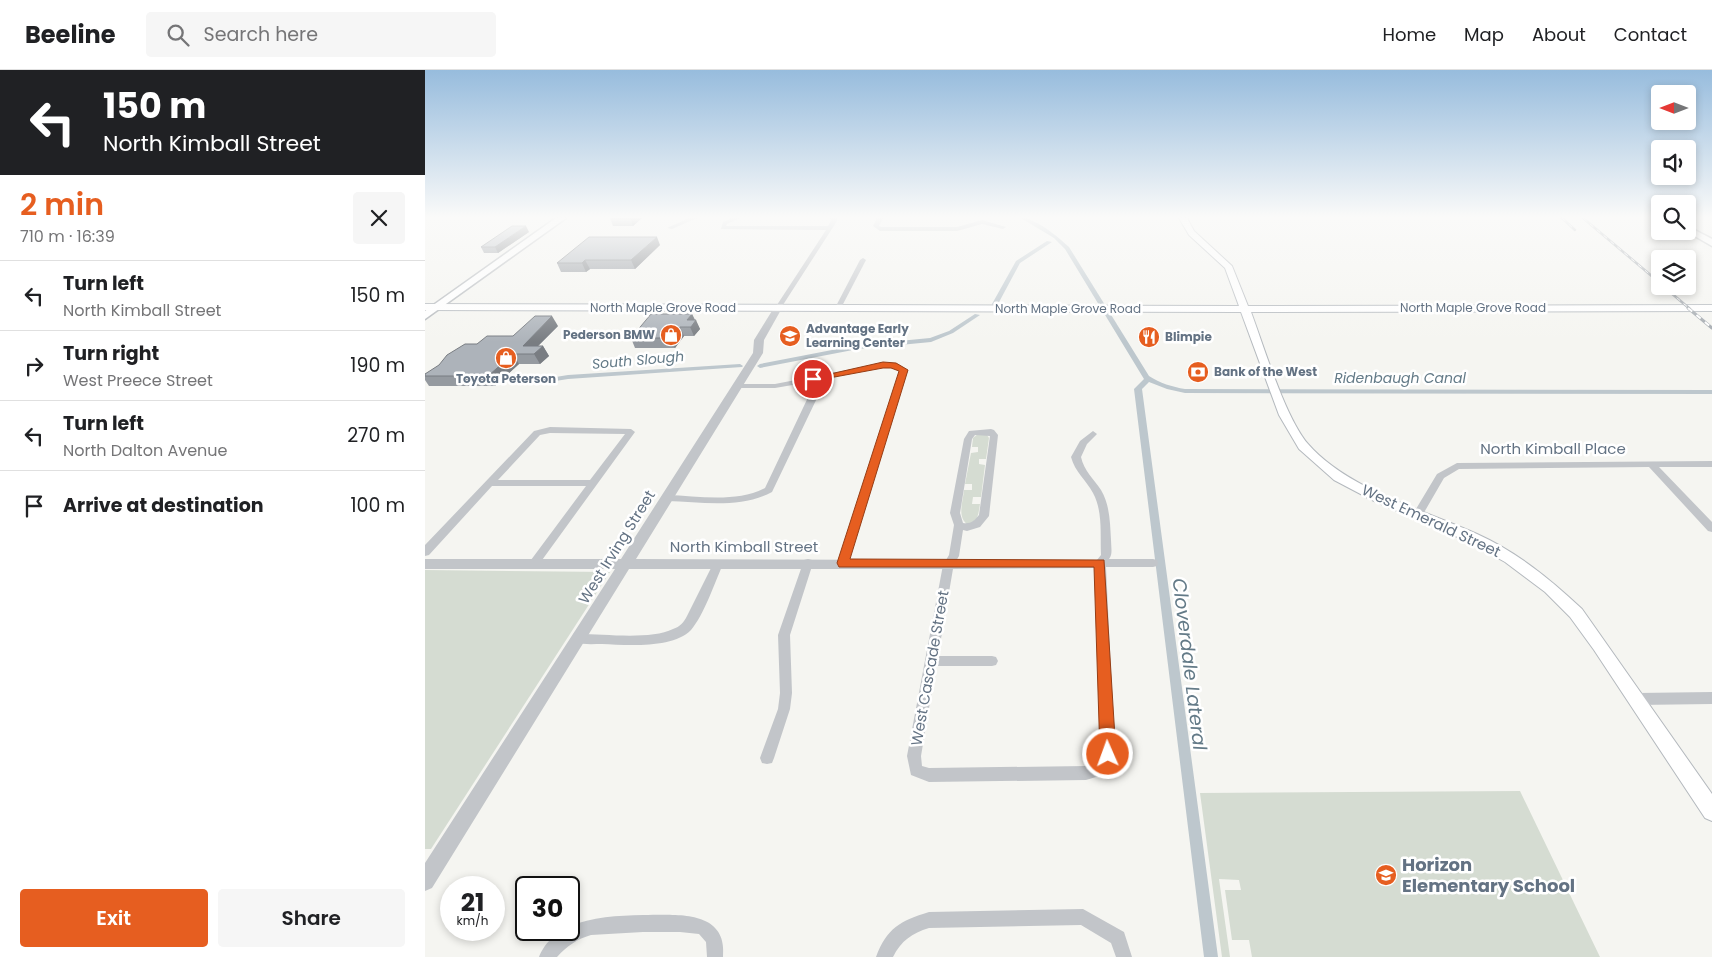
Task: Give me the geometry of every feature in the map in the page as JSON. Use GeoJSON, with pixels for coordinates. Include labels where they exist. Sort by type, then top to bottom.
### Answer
{"type":"FeatureCollection","features":[{"type":"Feature","properties":{"kind":"main road"},"geometry":{"type":"LineString","coordinates":[[425,316],[505,259]]}},
{"type":"Feature","properties":{"kind":"main road","name":"West Emerald Street"},"geometry":{"type":"LineString","coordinates":[[1222,259],[1229,268],[1246,308],[1296,437],[1314,458],[1339,477],[1362,490],[1490,546],[1517,562],[1550,588],[1587,626],[1712,811]]}},
{"type":"Feature","properties":{"kind":"main road","name":"North Maple Grove Road"},"geometry":{"type":"LineString","coordinates":[[425,308],[986,310],[1712,308]]}},
{"type":"Feature","properties":{"kind":"main road"},"geometry":{"type":"LineString","coordinates":[[425,316],[430,317],[425,321]]}},
{"type":"Feature","properties":{"kind":"street","name":"West Irving Street"},"geometry":{"type":"LineString","coordinates":[[425,881],[738,386],[758,353],[759,340],[764,330],[809,259]]}},
{"type":"Feature","properties":{"kind":"street"},"geometry":{"type":"LineString","coordinates":[[837,308],[863,260]]}},
{"type":"Feature","properties":{"kind":"street"},"geometry":{"type":"LineString","coordinates":[[738,386],[775,386],[883,365],[899,367],[903,370],[904,374],[843,563]]}},
{"type":"Feature","properties":{"kind":"street"},"geometry":{"type":"LineString","coordinates":[[667,498],[747,499],[762,494],[772,485],[814,396],[816,389],[813,379]]}},
{"type":"Feature","properties":{"kind":"street"},"geometry":{"type":"LineString","coordinates":[[425,552],[533,436],[541,431],[631,432],[533,564]]}},
{"type":"Feature","properties":{"kind":"street","name":"West Cascade Street"},"geometry":{"type":"LineString","coordinates":[[959,524],[967,527],[976,525],[984,516],[994,435],[991,432],[972,433],[968,439],[955,513],[959,524],[954,556],[948,565],[914,756],[916,770],[929,775],[1086,773],[1101,769],[1108,754],[1100,563]]}},
{"type":"Feature","properties":{"kind":"street"},"geometry":{"type":"LineString","coordinates":[[1093,434],[1083,443],[1076,456],[1077,462],[1095,488],[1103,506],[1106,556],[1100,563]]}},
{"type":"Feature","properties":{"kind":"street","name":"North Kimball Place"},"geometry":{"type":"LineString","coordinates":[[1418,514],[1440,476],[1457,466],[1469,464],[1712,464]]}},
{"type":"Feature","properties":{"kind":"street"},"geometry":{"type":"LineString","coordinates":[[1651,464],[1712,528]]}},
{"type":"Feature","properties":{"kind":"street"},"geometry":{"type":"LineString","coordinates":[[489,483],[594,483]]}},
{"type":"Feature","properties":{"kind":"street"},"geometry":{"type":"LineString","coordinates":[[767,758],[784,710],[786,693],[785,630],[808,563]]}},
{"type":"Feature","properties":{"kind":"street","name":"North Kimball Street"},"geometry":{"type":"LineString","coordinates":[[425,564],[843,563],[948,565],[1153,563]]}},
{"type":"Feature","properties":{"kind":"street"},"geometry":{"type":"LineString","coordinates":[[579,639],[663,638],[677,634],[687,626],[718,564]]}},
{"type":"Feature","properties":{"kind":"street"},"geometry":{"type":"LineString","coordinates":[[931,661],[992,661]]}},
{"type":"Feature","properties":{"kind":"street"},"geometry":{"type":"LineString","coordinates":[[1637,699],[1712,698]]}},
{"type":"Feature","properties":{"kind":"street"},"geometry":{"type":"LineString","coordinates":[[884,957],[891,940],[910,925],[929,920],[1083,917],[1118,938],[1124,957]]}},
{"type":"Feature","properties":{"kind":"street"},"geometry":{"type":"LineString","coordinates":[[547,957],[566,937],[584,928],[601,925],[687,925],[702,927],[711,936],[716,951],[715,957]]}},
{"type":"Feature","properties":{"kind":"shaded area"},"geometry":{"type":"Polygon","coordinates":[[[978,434],[987,435],[989,438],[986,459],[979,459],[979,464],[985,465],[981,497],[973,497],[972,504],[980,504],[978,514],[974,521],[967,524],[961,513],[962,504],[964,490],[972,490],[972,484],[965,484],[971,453],[978,452],[978,447],[972,447],[973,438],[978,434]]]}},
{"type":"Feature","properties":{"kind":"shaded area"},"geometry":{"type":"Polygon","coordinates":[[[425,570],[610,572],[431,849],[425,849],[425,570]]]}},
{"type":"Feature","properties":{"kind":"shaded area","name":"Horizon Elementary School"},"geometry":{"type":"Polygon","coordinates":[[[1520,791],[1600,957],[1252,957],[1249,940],[1232,940],[1225,890],[1241,890],[1239,880],[1219,879],[1230,957],[1222,957],[1200,793],[1520,791]]]}},
{"type":"Feature","properties":{"kind":"building"},"geometry":{"type":"Polygon","coordinates":[[[561,259],[632,259],[585,260],[582,263],[557,263],[561,259]]]}},
{"type":"Feature","properties":{"kind":"building"},"geometry":{"type":"Polygon","coordinates":[[[651,314],[692,314],[687,320],[696,320],[691,327],[680,327],[671,338],[631,338],[651,314]]]}},
{"type":"Feature","properties":{"kind":"building"},"geometry":{"type":"Polygon","coordinates":[[[535,316],[552,316],[523,346],[543,346],[534,354],[513,354],[488,376],[425,376],[425,374],[439,365],[447,355],[465,344],[477,344],[487,336],[513,336],[535,316]]]}},
{"type":"Feature","properties":{"kind":"waterway","name":"South Slough"},"geometry":{"type":"LineString","coordinates":[[995,304],[1018,262],[1022,259]]}},
{"type":"Feature","properties":{"kind":"waterway","name":"Ridenbaugh Canal"},"geometry":{"type":"LineString","coordinates":[[1074,259],[1146,377],[1174,389],[1185,391],[1712,392]]}},
{"type":"Feature","properties":{"kind":"waterway","name":"South Slough"},"geometry":{"type":"LineString","coordinates":[[760,366],[858,347],[931,340],[951,332],[977,315]]}},
{"type":"Feature","properties":{"kind":"waterway","name":"South Slough"},"geometry":{"type":"LineString","coordinates":[[537,382],[568,377],[740,366]]}},
{"type":"Feature","properties":{"kind":"waterway","name":"Cloverdale Lateral"},"geometry":{"type":"LineString","coordinates":[[1148,379],[1138,389],[1211,957]]}},
{"type":"Feature","properties":{"kind":"railway"},"geometry":{"type":"LineString","coordinates":[[1632,259],[1651,275]]}},
{"type":"Feature","properties":{"kind":"railway"},"geometry":{"type":"LineString","coordinates":[[1674,295],[1690,309]]}},
{"type":"Feature","properties":{"kind":"railway"},"geometry":{"type":"LineString","coordinates":[[1688,308],[1712,328]]}},
{"type":"Feature","properties":{"kind":"place","name":"Pederson BMW"},"geometry":{"type":"Point","coordinates":[671,335]}},
{"type":"Feature","properties":{"kind":"place","name":"Advantage Early Learning Center"},"geometry":{"type":"Point","coordinates":[790,336]}},
{"type":"Feature","properties":{"kind":"place","name":"Blimpie"},"geometry":{"type":"Point","coordinates":[1149,337]}},
{"type":"Feature","properties":{"kind":"place","name":"Toyota Peterson"},"geometry":{"type":"Point","coordinates":[506,358]}},
{"type":"Feature","properties":{"kind":"place","name":"Bank of the West"},"geometry":{"type":"Point","coordinates":[1198,372]}},
{"type":"Feature","properties":{"kind":"place","name":"Horizon Elementary School"},"geometry":{"type":"Point","coordinates":[1386,875]}},
{"type":"Feature","properties":{"kind":"route"},"geometry":{"type":"LineString","coordinates":[[813,379],[883,365],[899,367],[903,370],[904,374],[843,563],[948,565],[1100,563],[1108,754]]}}]}
